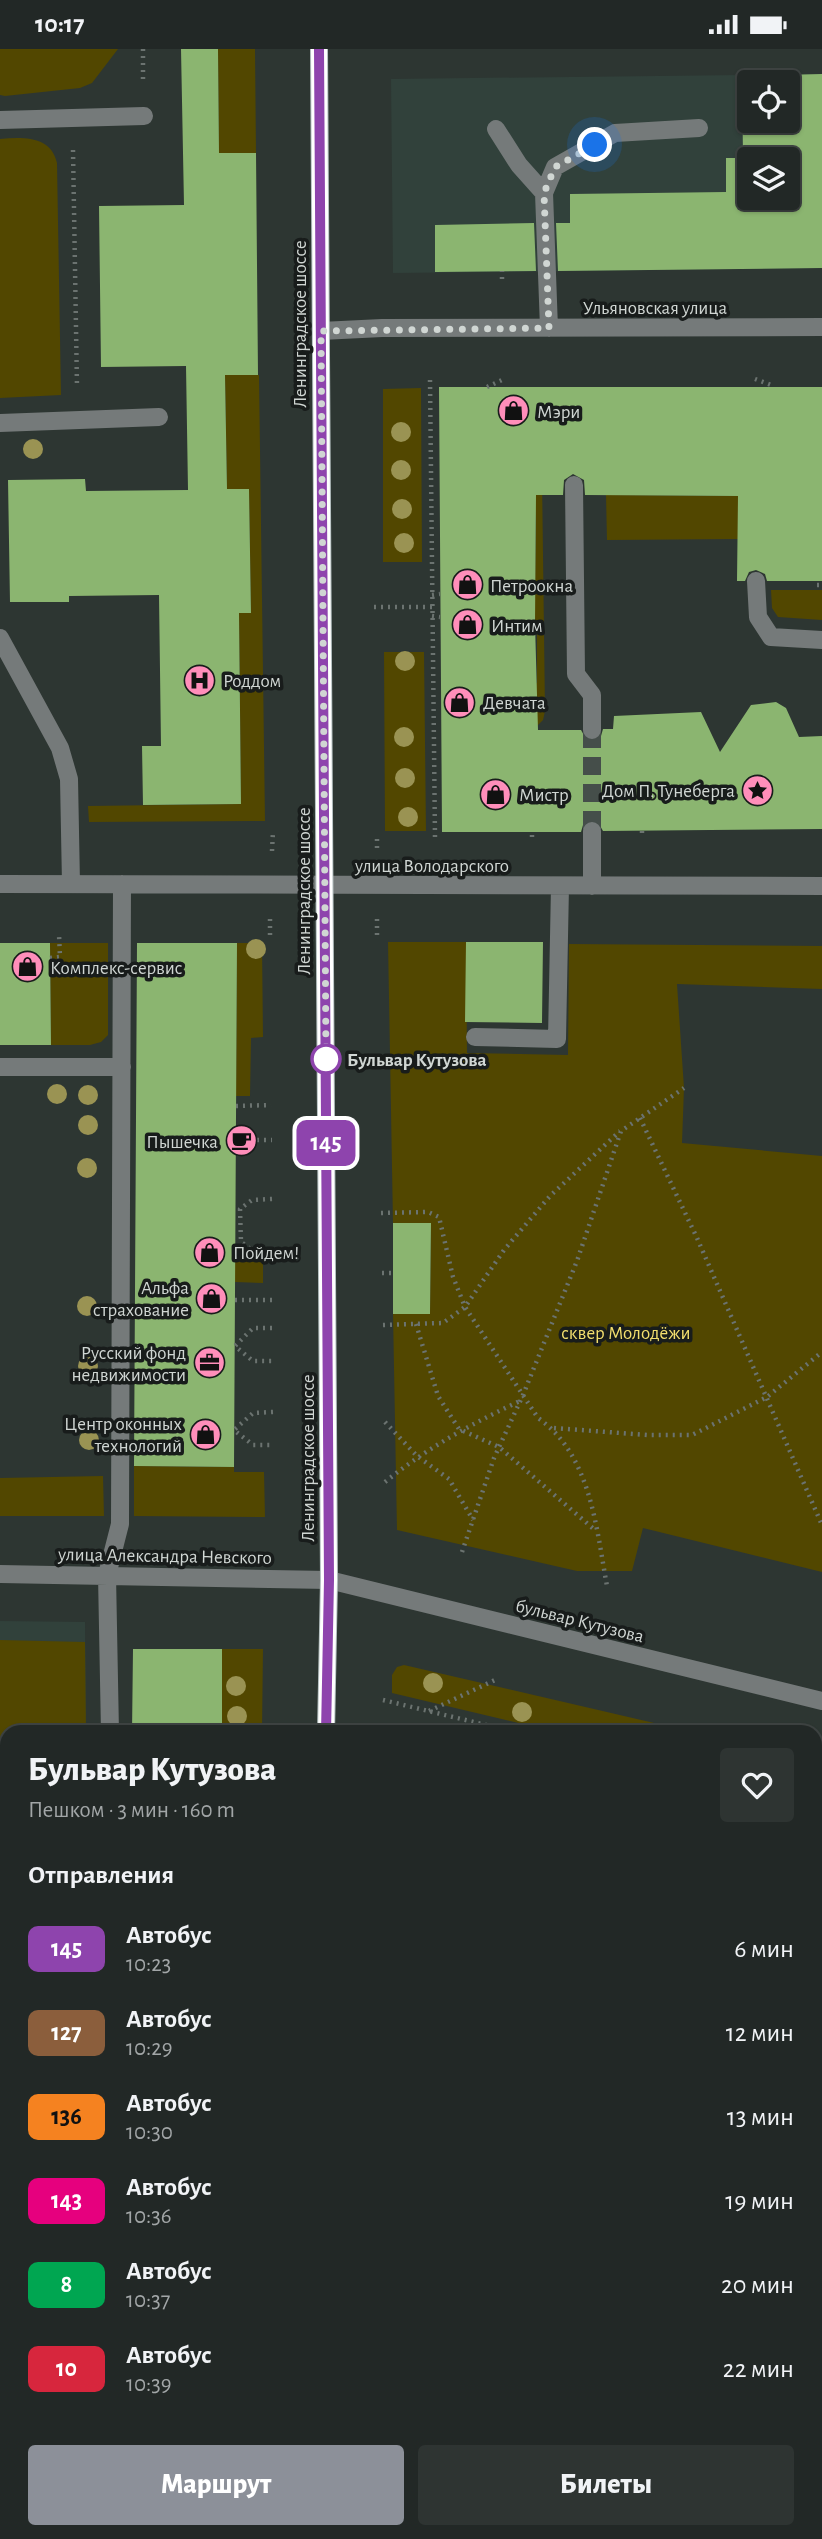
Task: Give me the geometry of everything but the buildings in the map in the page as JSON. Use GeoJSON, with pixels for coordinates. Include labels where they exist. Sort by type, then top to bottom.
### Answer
{"type":"FeatureCollection","features":[{"type":"Feature","properties":{"kind":"main road","name":"Ленинградское шоссе"},"geometry":{"type":"LineString","coordinates":[[319,49],[329,1580],[326,1725]]}},
{"type":"Feature","properties":{"kind":"street"},"geometry":{"type":"LineString","coordinates":[[0,120],[144,116]]}},
{"type":"Feature","properties":{"kind":"street"},"geometry":{"type":"LineString","coordinates":[[549,328],[544,193],[555,167],[615,134],[699,128]]}},
{"type":"Feature","properties":{"kind":"street"},"geometry":{"type":"LineString","coordinates":[[496,129],[520,165],[544,193]]}},
{"type":"Feature","properties":{"kind":"street","name":"Ульяновская улица"},"geometry":{"type":"LineString","coordinates":[[321,331],[822,327]]}},
{"type":"Feature","properties":{"kind":"street"},"geometry":{"type":"LineString","coordinates":[[0,423],[159,417]]}},
{"type":"Feature","properties":{"kind":"street"},"geometry":{"type":"LineString","coordinates":[[574,485],[576,674],[592,695],[592,730]]}},
{"type":"Feature","properties":{"kind":"street"},"geometry":{"type":"LineString","coordinates":[[756,581],[758,617],[772,637],[822,640]]}},
{"type":"Feature","properties":{"kind":"street"},"geometry":{"type":"LineString","coordinates":[[0,638],[60,748],[69,779],[71,884]]}},
{"type":"Feature","properties":{"kind":"street"},"geometry":{"type":"LineString","coordinates":[[592,831],[592,887]]}},
{"type":"Feature","properties":{"kind":"street","name":"улица Володарского"},"geometry":{"type":"LineString","coordinates":[[0,884],[822,886]]}},
{"type":"Feature","properties":{"kind":"street"},"geometry":{"type":"LineString","coordinates":[[110,1725],[107,1575],[120,1524],[122,884]]}},
{"type":"Feature","properties":{"kind":"street"},"geometry":{"type":"LineString","coordinates":[[475,1037],[557,1039],[560,886]]}},
{"type":"Feature","properties":{"kind":"street"},"geometry":{"type":"LineString","coordinates":[[0,1067],[122,1067]]}},
{"type":"Feature","properties":{"kind":"street","name":"улица Александра Невского"},"geometry":{"type":"LineString","coordinates":[[0,1574],[329,1580]]}},
{"type":"Feature","properties":{"kind":"street","name":"бульвар Кутузова"},"geometry":{"type":"LineString","coordinates":[[329,1580],[822,1701]]}},
{"type":"Feature","properties":{"kind":"path"},"geometry":{"type":"LineString","coordinates":[[72,118],[78,420]]}},
{"type":"Feature","properties":{"kind":"path"},"geometry":{"type":"LineString","coordinates":[[502,271],[502,279]]}},
{"type":"Feature","properties":{"kind":"path"},"geometry":{"type":"LineString","coordinates":[[755,379],[774,386]]}},
{"type":"Feature","properties":{"kind":"path"},"geometry":{"type":"LineString","coordinates":[[430,380],[435,838]]}},
{"type":"Feature","properties":{"kind":"path"},"geometry":{"type":"LineString","coordinates":[[487,387],[502,380]]}},
{"type":"Feature","properties":{"kind":"path"},"geometry":{"type":"LineString","coordinates":[[432,572],[440,572]]}},
{"type":"Feature","properties":{"kind":"path"},"geometry":{"type":"LineString","coordinates":[[432,595],[440,594]]}},
{"type":"Feature","properties":{"kind":"path"},"geometry":{"type":"LineString","coordinates":[[374,607],[432,607]]}},
{"type":"Feature","properties":{"kind":"path"},"geometry":{"type":"LineString","coordinates":[[432,617],[440,617]]}},
{"type":"Feature","properties":{"kind":"path"},"geometry":{"type":"LineString","coordinates":[[433,644],[440,644]]}},
{"type":"Feature","properties":{"kind":"path"},"geometry":{"type":"LineString","coordinates":[[50,958],[60,957],[59,934]]}},
{"type":"Feature","properties":{"kind":"path"},"geometry":{"type":"LineString","coordinates":[[383,1325],[443,1323],[465,1307],[504,1250],[543,1205],[621,1131],[684,1088]]}},
{"type":"Feature","properties":{"kind":"path"},"geometry":{"type":"LineString","coordinates":[[236,1106],[271,1105]]}},
{"type":"Feature","properties":{"kind":"path"},"geometry":{"type":"LineString","coordinates":[[640,1118],[822,1525]]}},
{"type":"Feature","properties":{"kind":"path"},"geometry":{"type":"LineString","coordinates":[[462,1552],[499,1447],[577,1261],[621,1131]]}},
{"type":"Feature","properties":{"kind":"path"},"geometry":{"type":"LineString","coordinates":[[236,1140],[272,1140]]}},
{"type":"Feature","properties":{"kind":"path"},"geometry":{"type":"LineString","coordinates":[[272,1199],[252,1200],[240,1209],[238,1214],[241,1242],[252,1250],[272,1251]]}},
{"type":"Feature","properties":{"kind":"path"},"geometry":{"type":"LineString","coordinates":[[381,1213],[428,1212],[439,1217],[453,1277],[465,1307],[522,1397],[538,1417],[553,1428],[586,1479],[607,1586]]}},
{"type":"Feature","properties":{"kind":"path"},"geometry":{"type":"LineString","coordinates":[[382,1273],[393,1273]]}},
{"type":"Feature","properties":{"kind":"path"},"geometry":{"type":"LineString","coordinates":[[235,1300],[272,1300]]}},
{"type":"Feature","properties":{"kind":"path"},"geometry":{"type":"LineString","coordinates":[[416,1324],[438,1396],[459,1429],[499,1447],[597,1532]]}},
{"type":"Feature","properties":{"kind":"path"},"geometry":{"type":"LineString","coordinates":[[272,1328],[253,1328],[235,1346],[253,1361],[273,1361]]}},
{"type":"Feature","properties":{"kind":"path"},"geometry":{"type":"LineString","coordinates":[[553,1428],[648,1435],[692,1435],[767,1397],[822,1352]]}},
{"type":"Feature","properties":{"kind":"path"},"geometry":{"type":"LineString","coordinates":[[385,1482],[417,1456],[459,1429],[522,1397]]}},
{"type":"Feature","properties":{"kind":"path"},"geometry":{"type":"LineString","coordinates":[[273,1412],[253,1413],[234,1430],[253,1445],[274,1445]]}},
{"type":"Feature","properties":{"kind":"path"},"geometry":{"type":"LineString","coordinates":[[385,1422],[417,1456],[449,1479],[473,1520]]}},
{"type":"Feature","properties":{"kind":"path"},"geometry":{"type":"LineString","coordinates":[[429,1711],[495,1680]]}},
{"type":"Feature","properties":{"kind":"path"},"geometry":{"type":"LineString","coordinates":[[383,1700],[486,1725]]}},
{"type":"Feature","properties":{"kind":"shaded area"},"geometry":{"type":"Polygon","coordinates":[[[800,74],[822,74],[822,268],[393,273],[391,79],[737,75],[737,133],[800,133],[800,74]]]}},
{"type":"Feature","properties":{"kind":"shaded area"},"geometry":{"type":"Polygon","coordinates":[[[0,1621],[85,1622],[86,1725],[0,1725],[0,1621]]]}},
{"type":"Feature","properties":{"kind":"green space"},"geometry":{"type":"Polygon","coordinates":[[[0,49],[118,49],[92,83],[80,88],[5,96],[0,95],[0,49]]]}},
{"type":"Feature","properties":{"kind":"green space"},"geometry":{"type":"Polygon","coordinates":[[[218,49],[255,49],[256,153],[219,153],[218,49]]]}},
{"type":"Feature","properties":{"kind":"green space"},"geometry":{"type":"Polygon","coordinates":[[[18,138],[43,143],[54,154],[57,163],[61,395],[0,398],[0,139],[18,138]]]}},
{"type":"Feature","properties":{"kind":"green space"},"geometry":{"type":"Polygon","coordinates":[[[225,375],[259,375],[265,821],[89,822],[88,806],[241,804],[239,613],[251,613],[249,490],[227,489],[225,375]]]}},
{"type":"Feature","properties":{"kind":"green space"},"geometry":{"type":"Polygon","coordinates":[[[421,388],[422,562],[383,562],[383,389],[421,388]]]}},
{"type":"Feature","properties":{"kind":"green space"},"geometry":{"type":"Polygon","coordinates":[[[531,464],[542,476],[545,711],[543,720],[535,728],[523,683],[537,683],[537,625],[522,624],[535,584],[536,521],[531,464]]]}},
{"type":"Feature","properties":{"kind":"green space"},"geometry":{"type":"Polygon","coordinates":[[[606,495],[738,496],[738,539],[607,540],[606,495]]]}},
{"type":"Feature","properties":{"kind":"green space"},"geometry":{"type":"Polygon","coordinates":[[[771,590],[822,590],[822,620],[778,617],[772,608],[771,590]]]}},
{"type":"Feature","properties":{"kind":"green space"},"geometry":{"type":"Polygon","coordinates":[[[384,652],[424,652],[426,831],[385,831],[384,652]]]}},
{"type":"Feature","properties":{"kind":"green space","name":"сквер Молодёжи"},"geometry":{"type":"Polygon","coordinates":[[[388,942],[466,942],[467,1053],[568,1055],[569,944],[822,946],[822,989],[677,984],[684,1088],[682,1143],[822,1156],[822,1572],[643,1528],[632,1571],[577,1571],[397,1530],[393,1314],[430,1314],[431,1224],[393,1223],[388,942]]]}},
{"type":"Feature","properties":{"kind":"green space"},"geometry":{"type":"Polygon","coordinates":[[[50,943],[108,943],[108,1035],[101,1042],[90,1045],[51,1045],[50,943]]]}},
{"type":"Feature","properties":{"kind":"green space"},"geometry":{"type":"Polygon","coordinates":[[[237,943],[262,943],[263,1037],[251,1038],[250,1096],[236,1096],[237,943]]]}},
{"type":"Feature","properties":{"kind":"green space"},"geometry":{"type":"Polygon","coordinates":[[[235,1256],[263,1256],[263,1283],[235,1282],[235,1256]]]}},
{"type":"Feature","properties":{"kind":"green space"},"geometry":{"type":"Polygon","coordinates":[[[134,1466],[234,1467],[234,1472],[264,1472],[265,1517],[134,1516],[134,1466]]]}},
{"type":"Feature","properties":{"kind":"green space"},"geometry":{"type":"Polygon","coordinates":[[[103,1476],[104,1516],[0,1516],[0,1478],[103,1476]]]}},
{"type":"Feature","properties":{"kind":"green space"},"geometry":{"type":"Polygon","coordinates":[[[0,1640],[85,1642],[86,1725],[0,1725],[0,1640]]]}},
{"type":"Feature","properties":{"kind":"green space"},"geometry":{"type":"Polygon","coordinates":[[[222,1649],[263,1649],[262,1725],[222,1725],[222,1649]]]}},
{"type":"Feature","properties":{"kind":"green space"},"geometry":{"type":"Polygon","coordinates":[[[404,1665],[663,1725],[527,1725],[392,1693],[392,1675],[397,1667],[404,1665]]]}},
{"type":"Feature","properties":{"kind":"tunnel"},"geometry":{"type":"LineString","coordinates":[[592,730],[592,831]]}},
{"type":"Feature","properties":{"kind":"bus line","name":"145"},"geometry":{"type":"LineString","coordinates":[[319,49],[329,1580],[326,1725]]}},
{"type":"Feature","properties":{"kind":"place","name":"Мэри"},"geometry":{"type":"Point","coordinates":[514,411]}},
{"type":"Feature","properties":{"kind":"place","name":"Петроокна"},"geometry":{"type":"Point","coordinates":[467,585]}},
{"type":"Feature","properties":{"kind":"place","name":"Интим"},"geometry":{"type":"Point","coordinates":[468,625]}},
{"type":"Feature","properties":{"kind":"place","name":"Роддом"},"geometry":{"type":"Point","coordinates":[200,680]}},
{"type":"Feature","properties":{"kind":"place","name":"Девчата"},"geometry":{"type":"Point","coordinates":[460,702]}},
{"type":"Feature","properties":{"kind":"place","name":"Дом П. Тунеберга"},"geometry":{"type":"Point","coordinates":[758,790]}},
{"type":"Feature","properties":{"kind":"place","name":"Мистр"},"geometry":{"type":"Point","coordinates":[496,794]}},
{"type":"Feature","properties":{"kind":"place","name":"Комплекс-сервис"},"geometry":{"type":"Point","coordinates":[27,967]}},
{"type":"Feature","properties":{"kind":"place","name":"Бульвар Кутузова"},"geometry":{"type":"Point","coordinates":[326,1059]}},
{"type":"Feature","properties":{"kind":"place","name":"Пышечка"},"geometry":{"type":"Point","coordinates":[241,1141]}},
{"type":"Feature","properties":{"kind":"place","name":"Пойдем!"},"geometry":{"type":"Point","coordinates":[210,1252]}},
{"type":"Feature","properties":{"kind":"place","name":"Альфа страхование"},"geometry":{"type":"Point","coordinates":[212,1298]}},
{"type":"Feature","properties":{"kind":"place","name":"Русский фонд недвижимости"},"geometry":{"type":"Point","coordinates":[209,1363]}},
{"type":"Feature","properties":{"kind":"place","name":"Центр оконных технологий"},"geometry":{"type":"Point","coordinates":[205,1434]}},
{"type":"Feature","properties":{"kind":"route"},"geometry":{"type":"LineString","coordinates":[[326,1059],[321,331],[382,328],[549,328],[544,193],[555,167],[595,145]]}}]}
